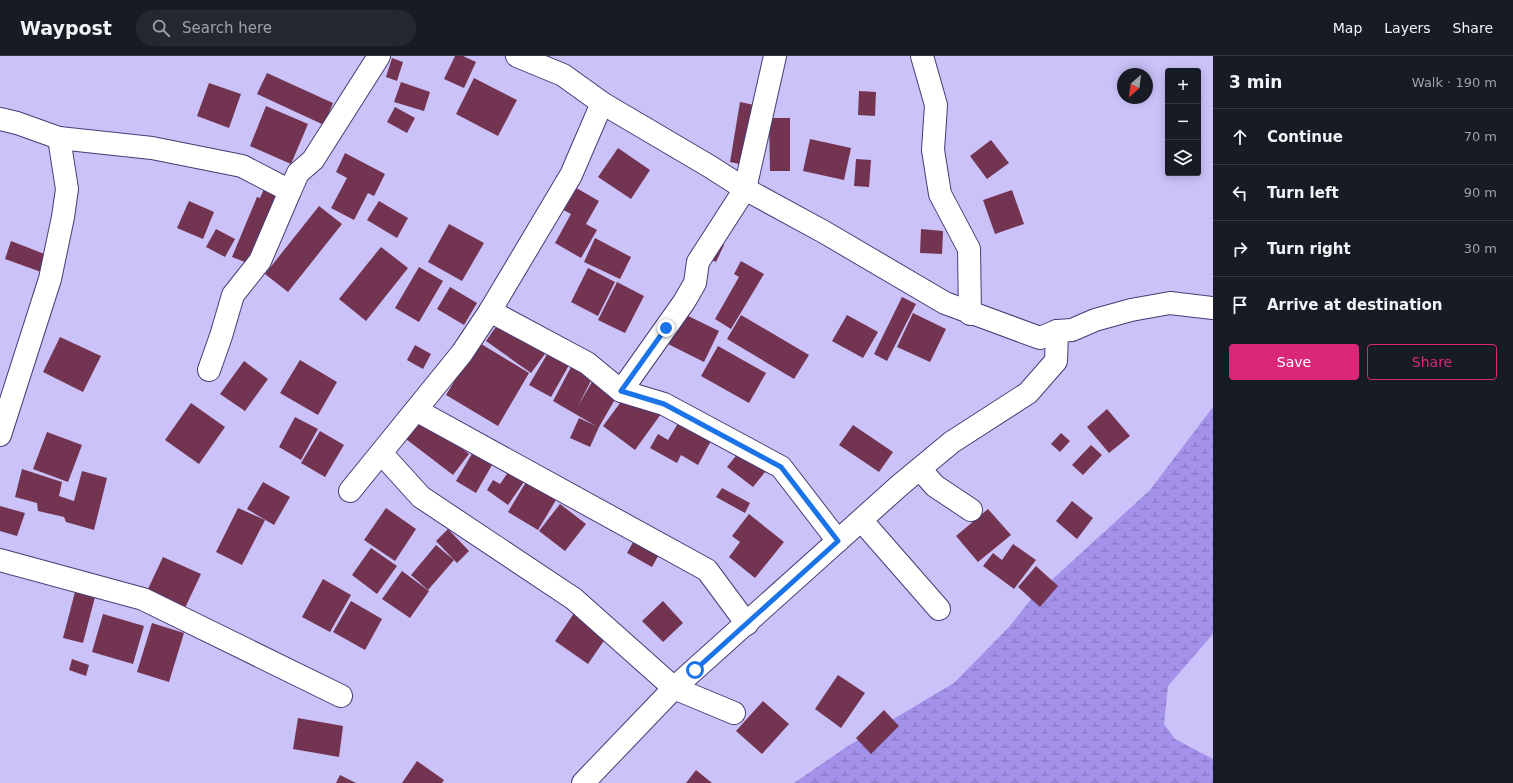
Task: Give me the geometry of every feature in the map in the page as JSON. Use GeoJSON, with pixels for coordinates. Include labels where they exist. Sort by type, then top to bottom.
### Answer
{"type":"FeatureCollection","features":[{"type":"Feature","properties":{"kind":"street"},"geometry":{"type":"LineString","coordinates":[[209,370],[233,295],[260,261],[298,173],[313,160],[379,56]]}},
{"type":"Feature","properties":{"kind":"street"},"geometry":{"type":"LineString","coordinates":[[517,56],[561,66],[602,103],[745,189],[824,232],[945,303],[970,314],[1040,338],[1057,331],[1072,330],[1095,320],[1131,310],[1170,303],[1213,308]]}},
{"type":"Feature","properties":{"kind":"street"},"geometry":{"type":"LineString","coordinates":[[621,391],[684,302],[695,283],[698,262],[745,189],[775,56]]}},
{"type":"Feature","properties":{"kind":"street"},"geometry":{"type":"LineString","coordinates":[[922,56],[936,105],[933,150],[940,194],[969,249],[970,314]]}},
{"type":"Feature","properties":{"kind":"street"},"geometry":{"type":"LineString","coordinates":[[350,491],[382,454],[462,353],[490,311],[571,176],[602,103]]}},
{"type":"Feature","properties":{"kind":"street"},"geometry":{"type":"LineString","coordinates":[[0,119],[17,123],[59,138],[152,148],[242,166],[290,191]]}},
{"type":"Feature","properties":{"kind":"street"},"geometry":{"type":"LineString","coordinates":[[0,435],[50,279],[63,217],[67,189],[59,138]]}},
{"type":"Feature","properties":{"kind":"street"},"geometry":{"type":"LineString","coordinates":[[490,311],[588,363],[621,391],[664,404],[781,467],[838,541]]}},
{"type":"Feature","properties":{"kind":"street"},"geometry":{"type":"LineString","coordinates":[[583,783],[674,688],[920,469],[952,442],[1028,393],[1056,362],[1057,331]]}},
{"type":"Feature","properties":{"kind":"street"},"geometry":{"type":"LineString","coordinates":[[416,410],[707,570],[747,624]]}},
{"type":"Feature","properties":{"kind":"street"},"geometry":{"type":"LineString","coordinates":[[382,454],[421,496],[574,599],[674,688],[734,713]]}},
{"type":"Feature","properties":{"kind":"street"},"geometry":{"type":"LineString","coordinates":[[920,469],[935,486],[971,510]]}},
{"type":"Feature","properties":{"kind":"street"},"geometry":{"type":"LineString","coordinates":[[862,521],[939,609]]}},
{"type":"Feature","properties":{"kind":"street"},"geometry":{"type":"LineString","coordinates":[[0,560],[143,599],[341,696]]}},
{"type":"Feature","properties":{"kind":"green space"},"geometry":{"type":"Polygon","coordinates":[[[1213,407],[1213,634],[1168,686],[1164,724],[1175,739],[1213,759],[1213,783],[794,783],[848,746],[954,683],[1009,627],[1032,598],[1150,490],[1213,407]]]}},
{"type":"Feature","properties":{"kind":"building"},"geometry":{"type":"Polygon","coordinates":[[[455,56],[463,56],[476,62],[464,88],[444,79],[455,56]]]}},
{"type":"Feature","properties":{"kind":"building"},"geometry":{"type":"Polygon","coordinates":[[[392,58],[403,62],[397,81],[386,77],[392,58]]]}},
{"type":"Feature","properties":{"kind":"building"},"geometry":{"type":"Polygon","coordinates":[[[267,73],[333,103],[324,125],[257,94],[267,73]]]}},
{"type":"Feature","properties":{"kind":"building"},"geometry":{"type":"Polygon","coordinates":[[[474,78],[517,100],[498,136],[456,114],[474,78]]]}},
{"type":"Feature","properties":{"kind":"building"},"geometry":{"type":"Polygon","coordinates":[[[401,82],[430,92],[424,111],[394,102],[401,82]]]}},
{"type":"Feature","properties":{"kind":"building"},"geometry":{"type":"Polygon","coordinates":[[[209,83],[241,94],[229,128],[197,116],[209,83]]]}},
{"type":"Feature","properties":{"kind":"building"},"geometry":{"type":"Polygon","coordinates":[[[859,91],[876,92],[875,116],[858,115],[859,91]]]}},
{"type":"Feature","properties":{"kind":"building"},"geometry":{"type":"Polygon","coordinates":[[[740,102],[754,105],[744,165],[730,162],[740,102]]]}},
{"type":"Feature","properties":{"kind":"building"},"geometry":{"type":"Polygon","coordinates":[[[266,106],[308,124],[291,164],[250,146],[266,106]]]}},
{"type":"Feature","properties":{"kind":"building"},"geometry":{"type":"Polygon","coordinates":[[[395,107],[415,118],[407,133],[387,122],[395,107]]]}},
{"type":"Feature","properties":{"kind":"building"},"geometry":{"type":"Polygon","coordinates":[[[769,118],[790,118],[790,171],[770,171],[769,118]]]}},
{"type":"Feature","properties":{"kind":"building"},"geometry":{"type":"Polygon","coordinates":[[[810,139],[851,148],[844,180],[803,171],[810,139]]]}},
{"type":"Feature","properties":{"kind":"building"},"geometry":{"type":"Polygon","coordinates":[[[991,140],[1009,163],[987,179],[970,156],[991,140]]]}},
{"type":"Feature","properties":{"kind":"building"},"geometry":{"type":"Polygon","coordinates":[[[618,148],[650,170],[631,199],[598,177],[618,148]]]}},
{"type":"Feature","properties":{"kind":"building"},"geometry":{"type":"Polygon","coordinates":[[[345,153],[385,174],[374,196],[368,193],[354,220],[331,208],[347,178],[336,172],[345,153]]]}},
{"type":"Feature","properties":{"kind":"building"},"geometry":{"type":"Polygon","coordinates":[[[856,159],[871,160],[869,187],[854,186],[856,159]]]}},
{"type":"Feature","properties":{"kind":"building"},"geometry":{"type":"Polygon","coordinates":[[[571,185],[599,201],[586,224],[597,230],[581,258],[555,243],[571,214],[558,207],[571,185]]]}},
{"type":"Feature","properties":{"kind":"building"},"geometry":{"type":"Polygon","coordinates":[[[265,187],[280,193],[250,264],[232,257],[257,197],[260,198],[265,187]]]}},
{"type":"Feature","properties":{"kind":"building"},"geometry":{"type":"Polygon","coordinates":[[[1012,190],[1024,224],[995,234],[983,200],[1012,190]]]}},
{"type":"Feature","properties":{"kind":"building"},"geometry":{"type":"Polygon","coordinates":[[[189,201],[214,212],[203,239],[177,228],[189,201]]]}},
{"type":"Feature","properties":{"kind":"building"},"geometry":{"type":"Polygon","coordinates":[[[379,201],[408,218],[397,238],[367,220],[379,201]]]}},
{"type":"Feature","properties":{"kind":"building"},"geometry":{"type":"Polygon","coordinates":[[[319,206],[342,224],[288,292],[265,274],[319,206]]]}},
{"type":"Feature","properties":{"kind":"building"},"geometry":{"type":"Polygon","coordinates":[[[449,224],[484,243],[462,281],[428,262],[449,224]]]}},
{"type":"Feature","properties":{"kind":"building"},"geometry":{"type":"Polygon","coordinates":[[[216,229],[235,239],[225,257],[206,247],[216,229]]]}},
{"type":"Feature","properties":{"kind":"building"},"geometry":{"type":"Polygon","coordinates":[[[921,229],[943,231],[942,254],[920,253],[921,229]]]}},
{"type":"Feature","properties":{"kind":"building"},"geometry":{"type":"Polygon","coordinates":[[[595,238],[631,257],[620,279],[584,262],[595,238]]]}},
{"type":"Feature","properties":{"kind":"building"},"geometry":{"type":"Polygon","coordinates":[[[713,240],[724,245],[716,262],[705,256],[713,240]]]}},
{"type":"Feature","properties":{"kind":"building"},"geometry":{"type":"Polygon","coordinates":[[[11,241],[47,255],[41,272],[5,259],[11,241]]]}},
{"type":"Feature","properties":{"kind":"building"},"geometry":{"type":"Polygon","coordinates":[[[381,247],[408,268],[366,321],[339,299],[381,247]]]}},
{"type":"Feature","properties":{"kind":"building"},"geometry":{"type":"Polygon","coordinates":[[[741,261],[764,274],[731,329],[715,319],[739,277],[734,274],[741,261]]]}},
{"type":"Feature","properties":{"kind":"building"},"geometry":{"type":"Polygon","coordinates":[[[419,267],[443,281],[419,322],[395,308],[419,267]]]}},
{"type":"Feature","properties":{"kind":"building"},"geometry":{"type":"Polygon","coordinates":[[[588,268],[615,282],[598,316],[571,302],[588,268]]]}},
{"type":"Feature","properties":{"kind":"building"},"geometry":{"type":"Polygon","coordinates":[[[617,282],[644,296],[625,333],[598,320],[617,282]]]}},
{"type":"Feature","properties":{"kind":"building"},"geometry":{"type":"Polygon","coordinates":[[[450,287],[477,303],[464,325],[437,309],[450,287]]]}},
{"type":"Feature","properties":{"kind":"building"},"geometry":{"type":"Polygon","coordinates":[[[902,297],[916,304],[887,361],[874,354],[902,297]]]}},
{"type":"Feature","properties":{"kind":"building"},"geometry":{"type":"Polygon","coordinates":[[[678,311],[719,331],[704,362],[664,342],[678,311]]]}},
{"type":"Feature","properties":{"kind":"building"},"geometry":{"type":"Polygon","coordinates":[[[913,313],[946,329],[930,362],[897,347],[913,313]]]}},
{"type":"Feature","properties":{"kind":"building"},"geometry":{"type":"Polygon","coordinates":[[[505,314],[550,347],[531,373],[486,341],[505,314]]]}},
{"type":"Feature","properties":{"kind":"building"},"geometry":{"type":"Polygon","coordinates":[[[741,315],[809,355],[794,379],[727,339],[741,315]]]}},
{"type":"Feature","properties":{"kind":"building"},"geometry":{"type":"Polygon","coordinates":[[[847,315],[878,332],[863,358],[832,341],[847,315]]]}},
{"type":"Feature","properties":{"kind":"building"},"geometry":{"type":"Polygon","coordinates":[[[60,337],[101,356],[83,392],[43,372],[60,337]]]}},
{"type":"Feature","properties":{"kind":"building"},"geometry":{"type":"Polygon","coordinates":[[[556,339],[577,351],[551,397],[529,385],[556,339]]]}},
{"type":"Feature","properties":{"kind":"building"},"geometry":{"type":"Polygon","coordinates":[[[478,342],[529,373],[498,426],[446,395],[478,342]]]}},
{"type":"Feature","properties":{"kind":"building"},"geometry":{"type":"Polygon","coordinates":[[[415,345],[431,354],[423,369],[407,360],[415,345]]]}},
{"type":"Feature","properties":{"kind":"building"},"geometry":{"type":"Polygon","coordinates":[[[718,346],[766,373],[749,403],[701,376],[718,346]]]}},
{"type":"Feature","properties":{"kind":"building"},"geometry":{"type":"Polygon","coordinates":[[[578,354],[599,365],[578,406],[600,368],[625,382],[599,427],[590,447],[570,438],[579,418],[596,426],[553,401],[578,354]]]}},
{"type":"Feature","properties":{"kind":"building"},"geometry":{"type":"Polygon","coordinates":[[[300,360],[337,382],[318,415],[280,393],[300,360]]]}},
{"type":"Feature","properties":{"kind":"building"},"geometry":{"type":"Polygon","coordinates":[[[244,361],[268,379],[245,411],[220,394],[244,361]]]}},
{"type":"Feature","properties":{"kind":"building"},"geometry":{"type":"Polygon","coordinates":[[[629,391],[661,414],[635,450],[603,426],[629,391]]]}},
{"type":"Feature","properties":{"kind":"building"},"geometry":{"type":"Polygon","coordinates":[[[191,403],[225,427],[199,464],[165,440],[191,403]]]}},
{"type":"Feature","properties":{"kind":"building"},"geometry":{"type":"Polygon","coordinates":[[[1107,409],[1130,436],[1109,453],[1087,427],[1107,409]]]}},
{"type":"Feature","properties":{"kind":"building"},"geometry":{"type":"Polygon","coordinates":[[[429,410],[456,444],[469,454],[453,475],[406,439],[429,410]]]}},
{"type":"Feature","properties":{"kind":"building"},"geometry":{"type":"Polygon","coordinates":[[[295,417],[318,429],[301,460],[279,447],[295,417]]]}},
{"type":"Feature","properties":{"kind":"building"},"geometry":{"type":"Polygon","coordinates":[[[680,420],[712,439],[698,465],[681,455],[677,463],[650,448],[658,434],[668,440],[680,420]]]}},
{"type":"Feature","properties":{"kind":"building"},"geometry":{"type":"Polygon","coordinates":[[[853,425],[893,452],[879,472],[839,445],[853,425]]]}},
{"type":"Feature","properties":{"kind":"building"},"geometry":{"type":"Polygon","coordinates":[[[320,431],[344,445],[325,477],[301,463],[320,431]]]}},
{"type":"Feature","properties":{"kind":"building"},"geometry":{"type":"Polygon","coordinates":[[[47,432],[82,445],[68,482],[33,469],[47,432]]]}},
{"type":"Feature","properties":{"kind":"building"},"geometry":{"type":"Polygon","coordinates":[[[1061,433],[1070,441],[1060,452],[1051,444],[1061,433]]]}},
{"type":"Feature","properties":{"kind":"building"},"geometry":{"type":"Polygon","coordinates":[[[747,442],[773,462],[753,487],[727,467],[747,442]]]}},
{"type":"Feature","properties":{"kind":"building"},"geometry":{"type":"Polygon","coordinates":[[[1091,445],[1102,455],[1083,475],[1072,465],[1091,445]]]}},
{"type":"Feature","properties":{"kind":"building"},"geometry":{"type":"Polygon","coordinates":[[[476,447],[496,458],[476,493],[456,481],[476,447]]]}},
{"type":"Feature","properties":{"kind":"building"},"geometry":{"type":"Polygon","coordinates":[[[513,465],[528,476],[508,505],[487,490],[493,480],[500,484],[513,465]]]}},
{"type":"Feature","properties":{"kind":"building"},"geometry":{"type":"Polygon","coordinates":[[[22,469],[62,482],[59,496],[74,501],[82,471],[107,478],[94,530],[66,522],[64,517],[38,511],[37,503],[15,497],[22,469]]]}},
{"type":"Feature","properties":{"kind":"building"},"geometry":{"type":"Polygon","coordinates":[[[263,482],[290,497],[274,525],[247,509],[263,482]]]}},
{"type":"Feature","properties":{"kind":"building"},"geometry":{"type":"Polygon","coordinates":[[[526,482],[556,500],[538,530],[508,512],[526,482]]]}},
{"type":"Feature","properties":{"kind":"building"},"geometry":{"type":"Polygon","coordinates":[[[722,488],[750,503],[745,513],[716,497],[722,488]]]}},
{"type":"Feature","properties":{"kind":"building"},"geometry":{"type":"Polygon","coordinates":[[[1072,501],[1093,518],[1077,539],[1056,521],[1072,501]]]}},
{"type":"Feature","properties":{"kind":"building"},"geometry":{"type":"Polygon","coordinates":[[[560,504],[586,524],[565,551],[539,531],[560,504]]]}},
{"type":"Feature","properties":{"kind":"building"},"geometry":{"type":"Polygon","coordinates":[[[0,506],[25,513],[17,536],[0,531],[0,506]]]}},
{"type":"Feature","properties":{"kind":"building"},"geometry":{"type":"Polygon","coordinates":[[[238,508],[265,520],[242,565],[216,552],[238,508]]]}},
{"type":"Feature","properties":{"kind":"building"},"geometry":{"type":"Polygon","coordinates":[[[386,508],[416,529],[395,561],[364,540],[386,508]]]}},
{"type":"Feature","properties":{"kind":"building"},"geometry":{"type":"Polygon","coordinates":[[[988,509],[1011,535],[978,562],[956,536],[988,509]]]}},
{"type":"Feature","properties":{"kind":"building"},"geometry":{"type":"Polygon","coordinates":[[[749,514],[784,542],[755,578],[729,557],[740,542],[732,536],[749,514]]]}},
{"type":"Feature","properties":{"kind":"building"},"geometry":{"type":"Polygon","coordinates":[[[642,526],[667,540],[652,567],[627,553],[642,526]]]}},
{"type":"Feature","properties":{"kind":"building"},"geometry":{"type":"Polygon","coordinates":[[[448,529],[469,551],[457,563],[436,541],[448,529]]]}},
{"type":"Feature","properties":{"kind":"building"},"geometry":{"type":"Polygon","coordinates":[[[1013,544],[1036,560],[1014,589],[983,566],[993,553],[1002,560],[1013,544]]]}},
{"type":"Feature","properties":{"kind":"building"},"geometry":{"type":"Polygon","coordinates":[[[436,545],[454,560],[428,590],[411,575],[436,545]]]}},
{"type":"Feature","properties":{"kind":"building"},"geometry":{"type":"Polygon","coordinates":[[[371,548],[397,566],[377,594],[352,575],[371,548]]]}},
{"type":"Feature","properties":{"kind":"building"},"geometry":{"type":"Polygon","coordinates":[[[163,557],[201,574],[185,608],[147,591],[163,557]]]}},
{"type":"Feature","properties":{"kind":"building"},"geometry":{"type":"Polygon","coordinates":[[[1036,566],[1058,586],[1040,607],[1018,587],[1036,566]]]}},
{"type":"Feature","properties":{"kind":"building"},"geometry":{"type":"Polygon","coordinates":[[[402,571],[429,591],[410,618],[382,599],[402,571]]]}},
{"type":"Feature","properties":{"kind":"building"},"geometry":{"type":"Polygon","coordinates":[[[323,579],[351,595],[330,632],[302,617],[323,579]]]}},
{"type":"Feature","properties":{"kind":"building"},"geometry":{"type":"Polygon","coordinates":[[[75,592],[95,597],[83,643],[63,638],[75,592]]]}},
{"type":"Feature","properties":{"kind":"building"},"geometry":{"type":"Polygon","coordinates":[[[351,601],[382,619],[365,650],[333,632],[351,601]]]}},
{"type":"Feature","properties":{"kind":"building"},"geometry":{"type":"Polygon","coordinates":[[[663,601],[683,623],[663,642],[642,621],[663,601]]]}},
{"type":"Feature","properties":{"kind":"building"},"geometry":{"type":"Polygon","coordinates":[[[579,606],[612,629],[588,664],[555,641],[579,606]]]}},
{"type":"Feature","properties":{"kind":"building"},"geometry":{"type":"Polygon","coordinates":[[[103,614],[144,626],[133,664],[92,652],[103,614]]]}},
{"type":"Feature","properties":{"kind":"building"},"geometry":{"type":"Polygon","coordinates":[[[152,623],[184,633],[169,682],[137,672],[152,623]]]}},
{"type":"Feature","properties":{"kind":"building"},"geometry":{"type":"Polygon","coordinates":[[[72,659],[89,665],[86,676],[69,670],[72,659]]]}},
{"type":"Feature","properties":{"kind":"building"},"geometry":{"type":"Polygon","coordinates":[[[838,675],[865,693],[841,728],[815,709],[838,675]]]}},
{"type":"Feature","properties":{"kind":"building"},"geometry":{"type":"Polygon","coordinates":[[[763,701],[789,724],[762,754],[736,731],[763,701]]]}},
{"type":"Feature","properties":{"kind":"building"},"geometry":{"type":"Polygon","coordinates":[[[884,710],[899,726],[871,754],[856,738],[884,710]]]}},
{"type":"Feature","properties":{"kind":"building"},"geometry":{"type":"Polygon","coordinates":[[[298,718],[343,726],[339,757],[293,749],[298,718]]]}},
{"type":"Feature","properties":{"kind":"building"},"geometry":{"type":"Polygon","coordinates":[[[417,761],[444,780],[442,783],[402,783],[417,761]]]}},
{"type":"Feature","properties":{"kind":"building"},"geometry":{"type":"Polygon","coordinates":[[[696,770],[712,783],[686,783],[696,770]]]}},
{"type":"Feature","properties":{"kind":"building"},"geometry":{"type":"Polygon","coordinates":[[[340,775],[356,783],[336,783],[340,775]]]}},
{"type":"Feature","properties":{"kind":"route"},"geometry":{"type":"LineString","coordinates":[[666,328],[621,391],[664,404],[781,467],[838,541],[695,670]]}}]}
